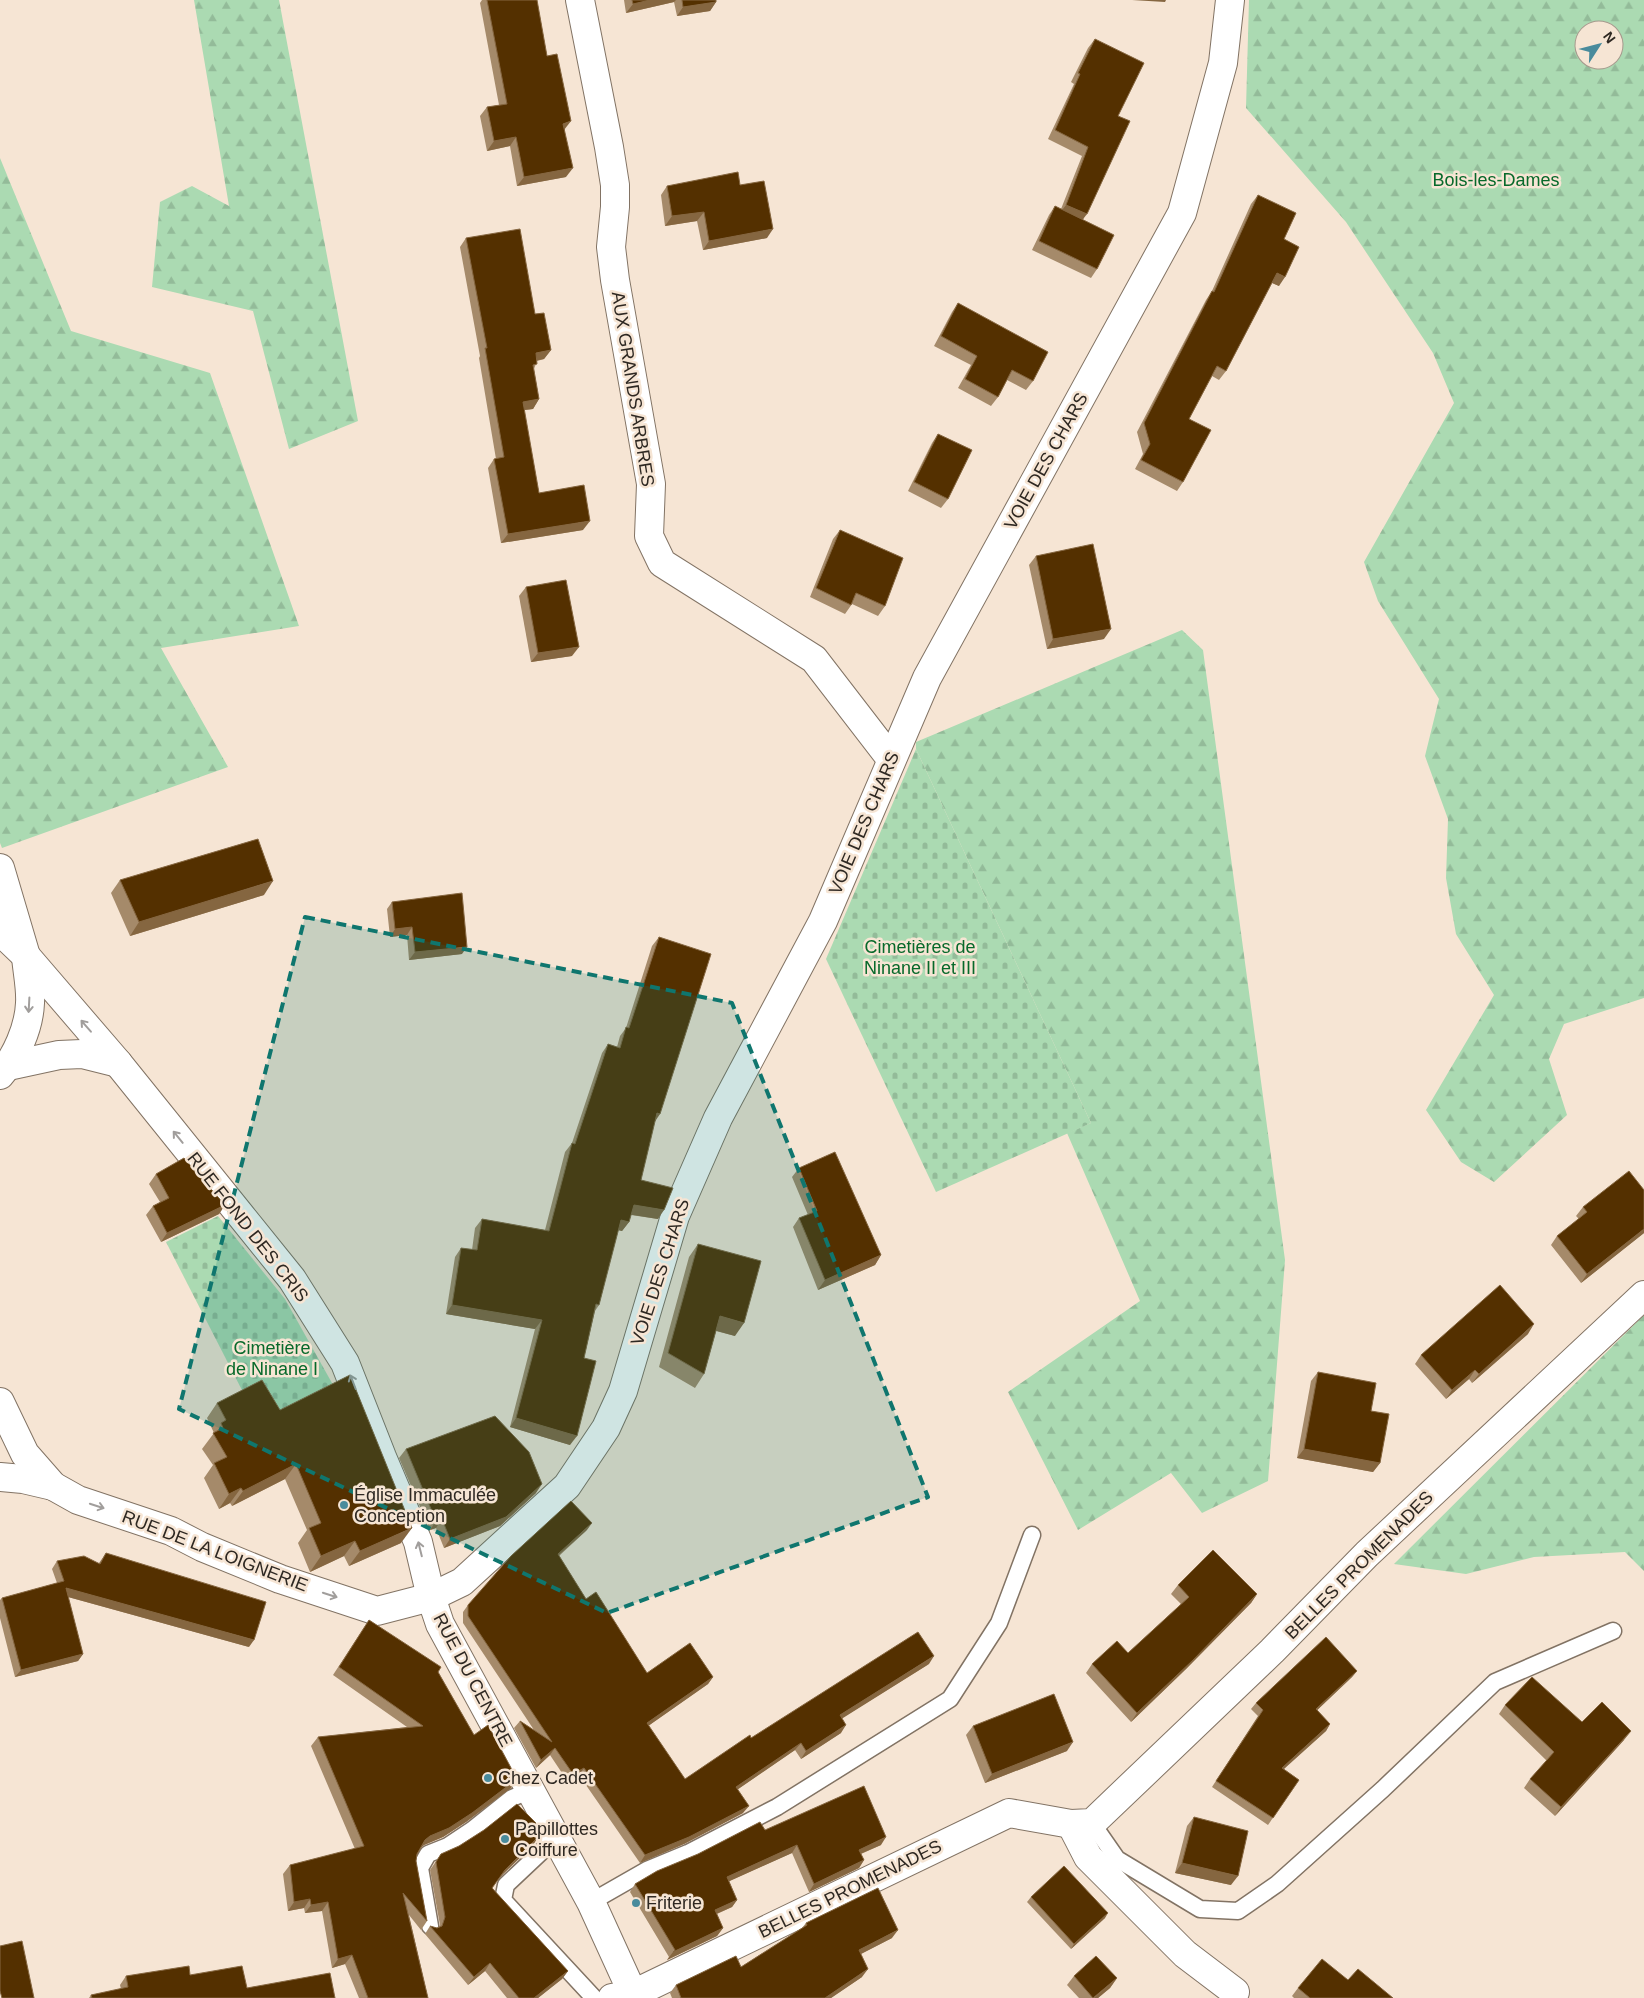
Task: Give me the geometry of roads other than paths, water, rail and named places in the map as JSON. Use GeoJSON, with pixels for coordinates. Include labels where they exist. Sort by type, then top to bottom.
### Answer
{"type":"FeatureCollection","features":[{"type":"Feature","properties":{"kind":"street","name":"AUX GRANDS ARBRES"},"geometry":{"type":"LineString","coordinates":[[580,0],[609,147],[614,184],[615,207],[611,247],[615,280],[651,484],[649,536],[662,563],[814,659],[891,759]]}},
{"type":"Feature","properties":{"kind":"street","name":"VOIE DES CHARS"},"geometry":{"type":"LineString","coordinates":[[431,1597],[462,1582],[567,1486],[606,1428],[623,1391],[675,1216],[718,1118],[823,920],[927,678],[1182,212],[1223,62],[1230,0]]}},
{"type":"Feature","properties":{"kind":"street"},"geometry":{"type":"LineString","coordinates":[[0,868],[26,956],[30,1002],[27,1023],[4,1071]]}},
{"type":"Feature","properties":{"kind":"street","name":"RUE FOND DES CRIS"},"geometry":{"type":"LineString","coordinates":[[0,931],[26,956],[118,1064],[292,1279],[345,1363],[418,1542],[431,1597]]}},
{"type":"Feature","properties":{"kind":"street"},"geometry":{"type":"LineString","coordinates":[[4,1071],[59,1055],[82,1054],[118,1064]]}},
{"type":"Feature","properties":{"kind":"street","name":"BELLES PROMENADES"},"geometry":{"type":"LineString","coordinates":[[626,1997],[1009,1812],[1082,1824],[1272,1651],[1367,1554],[1644,1295]]}},
{"type":"Feature","properties":{"kind":"street"},"geometry":{"type":"LineString","coordinates":[[0,1403],[0,1440]]}},
{"type":"Feature","properties":{"kind":"street"},"geometry":{"type":"LineString","coordinates":[[0,1403],[25,1454],[52,1486]]}},
{"type":"Feature","properties":{"kind":"street","name":"RUE DE LA LOIGNERIE"},"geometry":{"type":"LineString","coordinates":[[0,1477],[52,1486],[78,1500],[171,1531],[202,1547],[280,1579],[377,1611],[431,1597]]}},
{"type":"Feature","properties":{"kind":"street","name":"RUE DU CENTRE"},"geometry":{"type":"LineString","coordinates":[[431,1597],[440,1624],[592,1902],[626,1997]]}},
{"type":"Feature","properties":{"kind":"street"},"geometry":{"type":"LineString","coordinates":[[1082,1824],[1088,1858],[1185,1954],[1235,1992]]}},
{"type":"Feature","properties":{"kind":"lane"},"geometry":{"type":"LineString","coordinates":[[592,1902],[647,1870],[688,1853],[777,1806],[950,1699],[999,1623],[1032,1535]]}},
{"type":"Feature","properties":{"kind":"lane"},"geometry":{"type":"LineString","coordinates":[[1082,1824],[1117,1859],[1200,1909],[1238,1911],[1277,1884],[1292,1871],[1376,1795],[1495,1682],[1614,1630]]}},
{"type":"Feature","properties":{"kind":"lane"},"geometry":{"type":"LineString","coordinates":[[430,1926],[420,1868],[428,1854],[456,1841],[512,1798],[531,1790]]}},
{"type":"Feature","properties":{"kind":"lane"},"geometry":{"type":"LineString","coordinates":[[557,1837],[506,1885],[503,1900],[594,1998]]}},
{"type":"Feature","properties":{"kind":"place","name":"Église Immaculée Conception"},"geometry":{"type":"Point","coordinates":[344,1505]}},
{"type":"Feature","properties":{"kind":"place","name":"Chez Cadet"},"geometry":{"type":"Point","coordinates":[488,1778]}},
{"type":"Feature","properties":{"kind":"place","name":"Papillottes Coiffure"},"geometry":{"type":"Point","coordinates":[505,1839]}},
{"type":"Feature","properties":{"kind":"place","name":"Friterie"},"geometry":{"type":"Point","coordinates":[636,1903]}},
{"type":"Feature","properties":{"kind":"park label","name":"Bois-les-Dames"},"geometry":{"type":"Point","coordinates":[1496,180]}},
{"type":"Feature","properties":{"kind":"park label","name":"Cimetières de Ninane II et III"},"geometry":{"type":"Point","coordinates":[920,958]}},
{"type":"Feature","properties":{"kind":"park label","name":"Cimetière de Ninane I"},"geometry":{"type":"Point","coordinates":[272,1358]}}]}
